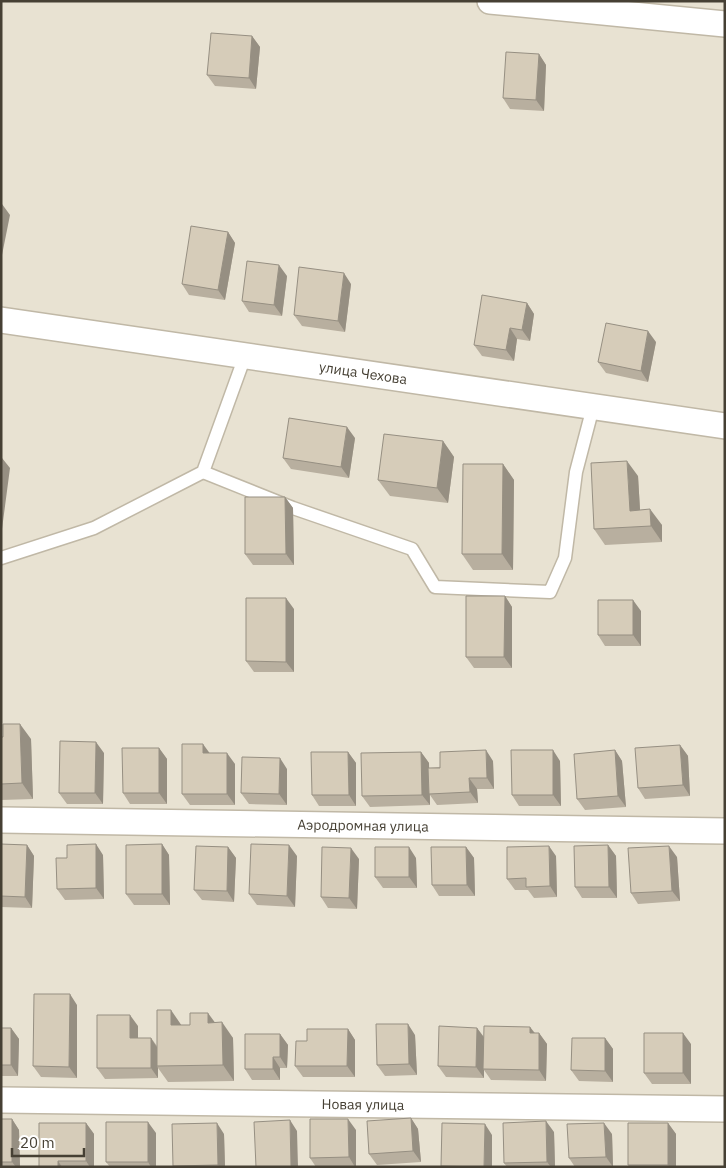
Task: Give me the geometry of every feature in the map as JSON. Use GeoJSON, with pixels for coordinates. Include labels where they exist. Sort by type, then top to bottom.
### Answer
{"type":"FeatureCollection","features":[{"type":"Feature","properties":{"kind":"street"},"geometry":{"type":"LineString","coordinates":[[490,1],[725,24]]}},
{"type":"Feature","properties":{"kind":"street","name":"улица Чехова"},"geometry":{"type":"LineString","coordinates":[[1,320],[725,426]]}},
{"type":"Feature","properties":{"kind":"street","name":"Аэродромная улица"},"geometry":{"type":"LineString","coordinates":[[1,820],[725,831]]}},
{"type":"Feature","properties":{"kind":"street","name":"Новая улица"},"geometry":{"type":"LineString","coordinates":[[1,1100],[725,1109]]}},
{"type":"Feature","properties":{"kind":"lane"},"geometry":{"type":"LineString","coordinates":[[1,558],[94,528],[203,472],[245,356]]}},
{"type":"Feature","properties":{"kind":"lane"},"geometry":{"type":"LineString","coordinates":[[203,472],[293,508],[412,549],[435,587],[550,592],[565,558],[576,472],[593,407]]}},
{"type":"Feature","properties":{"kind":"shaded area"},"geometry":{"type":"Polygon","coordinates":[[[1,1],[725,1],[725,1167],[1,1167],[1,1]]]}},
{"type":"Feature","properties":{"kind":"building"},"geometry":{"type":"Polygon","coordinates":[[[211,33],[252,36],[249,78],[207,75],[211,33]]]}},
{"type":"Feature","properties":{"kind":"building"},"geometry":{"type":"Polygon","coordinates":[[[506,52],[539,54],[536,100],[503,98],[506,52]]]}},
{"type":"Feature","properties":{"kind":"building"},"geometry":{"type":"Polygon","coordinates":[[[191,226],[228,232],[218,290],[182,284],[191,226]]]}},
{"type":"Feature","properties":{"kind":"building"},"geometry":{"type":"Polygon","coordinates":[[[247,261],[279,265],[274,305],[242,301],[247,261]]]}},
{"type":"Feature","properties":{"kind":"building"},"geometry":{"type":"Polygon","coordinates":[[[299,267],[344,273],[338,321],[294,315],[299,267]]]}},
{"type":"Feature","properties":{"kind":"building"},"geometry":{"type":"Polygon","coordinates":[[[482,295],[527,303],[522,330],[510,328],[506,350],[474,345],[482,295]]]}},
{"type":"Feature","properties":{"kind":"building"},"geometry":{"type":"Polygon","coordinates":[[[606,323],[648,331],[641,371],[598,362],[606,323]]]}},
{"type":"Feature","properties":{"kind":"building"},"geometry":{"type":"Polygon","coordinates":[[[289,418],[347,427],[341,467],[283,458],[289,418]]]}},
{"type":"Feature","properties":{"kind":"building"},"geometry":{"type":"Polygon","coordinates":[[[384,434],[443,441],[437,488],[378,480],[384,434]]]}},
{"type":"Feature","properties":{"kind":"building"},"geometry":{"type":"Polygon","coordinates":[[[627,461],[630,511],[650,509],[651,526],[594,529],[591,463],[627,461]]]}},
{"type":"Feature","properties":{"kind":"building"},"geometry":{"type":"Polygon","coordinates":[[[463,464],[503,464],[502,554],[462,554],[463,464]]]}},
{"type":"Feature","properties":{"kind":"building"},"geometry":{"type":"Polygon","coordinates":[[[245,497],[285,497],[286,554],[245,554],[245,497]]]}},
{"type":"Feature","properties":{"kind":"building"},"geometry":{"type":"Polygon","coordinates":[[[466,596],[505,596],[504,657],[466,657],[466,596]]]}},
{"type":"Feature","properties":{"kind":"building"},"geometry":{"type":"Polygon","coordinates":[[[246,598],[286,598],[286,662],[246,661],[246,598]]]}},
{"type":"Feature","properties":{"kind":"building"},"geometry":{"type":"Polygon","coordinates":[[[598,600],[633,600],[633,635],[598,635],[598,600]]]}},
{"type":"Feature","properties":{"kind":"building"},"geometry":{"type":"Polygon","coordinates":[[[3,724],[20,724],[22,783],[1,784],[1,737],[3,737],[3,724]]]}},
{"type":"Feature","properties":{"kind":"building"},"geometry":{"type":"Polygon","coordinates":[[[60,741],[96,742],[95,793],[59,793],[60,741]]]}},
{"type":"Feature","properties":{"kind":"building"},"geometry":{"type":"Polygon","coordinates":[[[182,744],[203,744],[203,753],[227,753],[227,794],[182,794],[182,744]]]}},
{"type":"Feature","properties":{"kind":"building"},"geometry":{"type":"Polygon","coordinates":[[[680,745],[683,785],[638,788],[635,748],[680,745]]]}},
{"type":"Feature","properties":{"kind":"building"},"geometry":{"type":"Polygon","coordinates":[[[122,748],[159,748],[159,793],[123,793],[122,748]]]}},
{"type":"Feature","properties":{"kind":"building"},"geometry":{"type":"Polygon","coordinates":[[[486,750],[487,778],[469,778],[470,792],[429,794],[428,768],[440,768],[440,752],[486,750]]]}},
{"type":"Feature","properties":{"kind":"building"},"geometry":{"type":"Polygon","coordinates":[[[511,750],[553,750],[553,795],[512,795],[511,750]]]}},
{"type":"Feature","properties":{"kind":"building"},"geometry":{"type":"Polygon","coordinates":[[[615,750],[618,796],[577,799],[574,754],[615,750]]]}},
{"type":"Feature","properties":{"kind":"building"},"geometry":{"type":"Polygon","coordinates":[[[311,752],[348,752],[349,795],[312,795],[311,752]]]}},
{"type":"Feature","properties":{"kind":"building"},"geometry":{"type":"Polygon","coordinates":[[[421,752],[422,795],[362,796],[361,753],[421,752]]]}},
{"type":"Feature","properties":{"kind":"building"},"geometry":{"type":"Polygon","coordinates":[[[242,757],[280,758],[279,794],[241,793],[242,757]]]}},
{"type":"Feature","properties":{"kind":"building"},"geometry":{"type":"Polygon","coordinates":[[[1,844],[27,845],[25,897],[1,896],[1,844]]]}},
{"type":"Feature","properties":{"kind":"building"},"geometry":{"type":"Polygon","coordinates":[[[96,844],[96,888],[57,889],[56,858],[67,858],[67,845],[96,844]]]}},
{"type":"Feature","properties":{"kind":"building"},"geometry":{"type":"Polygon","coordinates":[[[162,844],[162,894],[126,894],[126,845],[162,844]]]}},
{"type":"Feature","properties":{"kind":"building"},"geometry":{"type":"Polygon","coordinates":[[[251,844],[289,845],[287,896],[249,894],[251,844]]]}},
{"type":"Feature","properties":{"kind":"building"},"geometry":{"type":"Polygon","coordinates":[[[608,845],[609,887],[575,887],[574,846],[608,845]]]}},
{"type":"Feature","properties":{"kind":"building"},"geometry":{"type":"Polygon","coordinates":[[[196,846],[228,847],[227,891],[194,890],[196,846]]]}},
{"type":"Feature","properties":{"kind":"building"},"geometry":{"type":"Polygon","coordinates":[[[549,846],[550,886],[526,887],[526,878],[507,879],[507,847],[549,846]]]}},
{"type":"Feature","properties":{"kind":"building"},"geometry":{"type":"Polygon","coordinates":[[[669,846],[672,891],[631,893],[628,848],[669,846]]]}},
{"type":"Feature","properties":{"kind":"building"},"geometry":{"type":"Polygon","coordinates":[[[322,847],[351,848],[349,898],[321,897],[322,847]]]}},
{"type":"Feature","properties":{"kind":"building"},"geometry":{"type":"Polygon","coordinates":[[[375,847],[409,847],[409,877],[375,877],[375,847]]]}},
{"type":"Feature","properties":{"kind":"building"},"geometry":{"type":"Polygon","coordinates":[[[431,847],[466,847],[467,885],[432,885],[431,847]]]}},
{"type":"Feature","properties":{"kind":"building"},"geometry":{"type":"Polygon","coordinates":[[[34,994],[70,994],[69,1067],[33,1066],[34,994]]]}},
{"type":"Feature","properties":{"kind":"building"},"geometry":{"type":"Polygon","coordinates":[[[157,1010],[171,1010],[171,1025],[190,1025],[190,1013],[208,1013],[208,1023],[222,1022],[223,1065],[157,1066],[157,1010]]]}},
{"type":"Feature","properties":{"kind":"building"},"geometry":{"type":"Polygon","coordinates":[[[97,1015],[130,1015],[130,1038],[151,1038],[151,1068],[97,1068],[97,1015]]]}},
{"type":"Feature","properties":{"kind":"building"},"geometry":{"type":"Polygon","coordinates":[[[376,1024],[408,1024],[409,1064],[377,1065],[376,1024]]]}},
{"type":"Feature","properties":{"kind":"building"},"geometry":{"type":"Polygon","coordinates":[[[439,1026],[477,1028],[476,1067],[438,1066],[439,1026]]]}},
{"type":"Feature","properties":{"kind":"building"},"geometry":{"type":"Polygon","coordinates":[[[484,1026],[530,1027],[530,1033],[539,1033],[539,1070],[483,1069],[484,1026]]]}},
{"type":"Feature","properties":{"kind":"building"},"geometry":{"type":"Polygon","coordinates":[[[1,1028],[11,1028],[11,1065],[1,1065],[1,1028]]]}},
{"type":"Feature","properties":{"kind":"building"},"geometry":{"type":"Polygon","coordinates":[[[307,1029],[348,1029],[347,1066],[295,1066],[296,1041],[307,1041],[307,1029]]]}},
{"type":"Feature","properties":{"kind":"building"},"geometry":{"type":"Polygon","coordinates":[[[644,1033],[683,1033],[683,1073],[644,1073],[644,1033]]]}},
{"type":"Feature","properties":{"kind":"building"},"geometry":{"type":"Polygon","coordinates":[[[245,1034],[280,1034],[280,1057],[273,1057],[273,1069],[245,1069],[245,1034]]]}},
{"type":"Feature","properties":{"kind":"building"},"geometry":{"type":"Polygon","coordinates":[[[572,1038],[605,1038],[605,1071],[571,1070],[572,1038]]]}},
{"type":"Feature","properties":{"kind":"building"},"geometry":{"type":"Polygon","coordinates":[[[411,1118],[413,1151],[369,1154],[367,1121],[411,1118]]]}},
{"type":"Feature","properties":{"kind":"building"},"geometry":{"type":"Polygon","coordinates":[[[1,1119],[12,1119],[12,1162],[1,1162],[1,1119]]]}},
{"type":"Feature","properties":{"kind":"building"},"geometry":{"type":"Polygon","coordinates":[[[310,1119],[348,1119],[349,1157],[310,1158],[310,1119]]]}},
{"type":"Feature","properties":{"kind":"building"},"geometry":{"type":"Polygon","coordinates":[[[290,1120],[291,1167],[256,1167],[254,1122],[290,1120]]]}},
{"type":"Feature","properties":{"kind":"building"},"geometry":{"type":"Polygon","coordinates":[[[546,1121],[547,1162],[504,1163],[503,1123],[546,1121]]]}},
{"type":"Feature","properties":{"kind":"building"},"geometry":{"type":"Polygon","coordinates":[[[106,1122],[148,1122],[148,1162],[106,1162],[106,1122]]]}},
{"type":"Feature","properties":{"kind":"building"},"geometry":{"type":"Polygon","coordinates":[[[39,1123],[86,1123],[86,1161],[58,1161],[58,1167],[39,1167],[39,1123]]]}},
{"type":"Feature","properties":{"kind":"building"},"geometry":{"type":"Polygon","coordinates":[[[217,1123],[218,1165],[173,1166],[172,1124],[217,1123]]]}},
{"type":"Feature","properties":{"kind":"building"},"geometry":{"type":"Polygon","coordinates":[[[442,1123],[485,1124],[484,1167],[441,1166],[442,1123]]]}},
{"type":"Feature","properties":{"kind":"building"},"geometry":{"type":"Polygon","coordinates":[[[604,1123],[606,1157],[569,1158],[567,1124],[604,1123]]]}},
{"type":"Feature","properties":{"kind":"building"},"geometry":{"type":"Polygon","coordinates":[[[628,1123],[668,1123],[668,1165],[628,1165],[628,1123]]]}}]}
